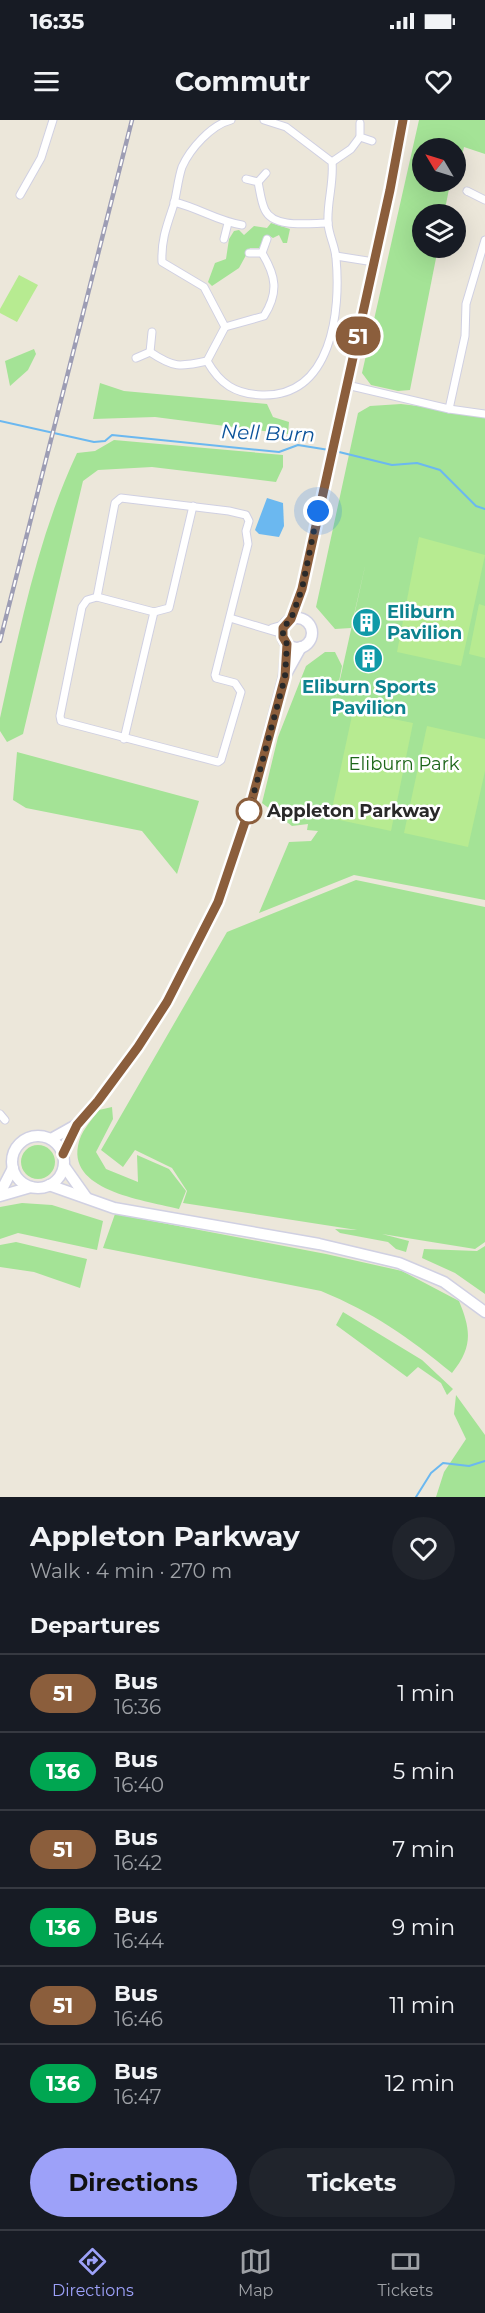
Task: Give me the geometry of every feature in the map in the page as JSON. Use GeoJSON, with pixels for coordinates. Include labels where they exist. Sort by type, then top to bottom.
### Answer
{"type":"FeatureCollection","features":[{"type":"Feature","properties":{"kind":"street"},"geometry":{"type":"LineString","coordinates":[[20,195],[41,158],[53,120]]}},
{"type":"Feature","properties":{"kind":"street"},"geometry":{"type":"LineString","coordinates":[[225,327],[204,286],[162,262],[162,237],[182,168],[188,156],[220,121],[231,120]]}},
{"type":"Feature","properties":{"kind":"street"},"geometry":{"type":"LineString","coordinates":[[207,361],[215,375],[227,387],[252,394],[275,394],[290,391],[310,379],[321,366],[332,326],[337,289],[336,256],[328,223],[334,180],[332,162],[286,128],[264,120]]}},
{"type":"Feature","properties":{"kind":"street"},"geometry":{"type":"LineString","coordinates":[[49,1185],[60,1177],[64,1166],[63,1154],[77,1125],[138,1047],[193,955],[213,912],[250,807],[285,677],[290,628],[302,589],[403,120]]}},
{"type":"Feature","properties":{"kind":"street"},"geometry":{"type":"LineString","coordinates":[[332,162],[351,149],[360,137],[360,123]]}},
{"type":"Feature","properties":{"kind":"street"},"geometry":{"type":"LineString","coordinates":[[360,137],[372,141]]}},
{"type":"Feature","properties":{"kind":"street"},"geometry":{"type":"LineString","coordinates":[[258,182],[267,173]]}},
{"type":"Feature","properties":{"kind":"street"},"geometry":{"type":"LineString","coordinates":[[246,179],[258,182]]}},
{"type":"Feature","properties":{"kind":"street"},"geometry":{"type":"LineString","coordinates":[[258,182],[265,210],[272,219],[299,223],[328,223]]}},
{"type":"Feature","properties":{"kind":"street"},"geometry":{"type":"LineString","coordinates":[[468,191],[485,200]]}},
{"type":"Feature","properties":{"kind":"street"},"geometry":{"type":"LineString","coordinates":[[174,202],[196,207],[215,219],[242,225]]}},
{"type":"Feature","properties":{"kind":"street"},"geometry":{"type":"LineString","coordinates":[[224,240],[228,223]]}},
{"type":"Feature","properties":{"kind":"street"},"geometry":{"type":"LineString","coordinates":[[262,253],[267,240]]}},
{"type":"Feature","properties":{"kind":"street"},"geometry":{"type":"LineString","coordinates":[[449,409],[465,336],[466,304],[485,240]]}},
{"type":"Feature","properties":{"kind":"street"},"geometry":{"type":"LineString","coordinates":[[249,253],[262,253]]}},
{"type":"Feature","properties":{"kind":"street"},"geometry":{"type":"LineString","coordinates":[[150,352],[169,365],[181,367],[207,361],[225,327],[264,316],[275,285],[274,273],[262,253]]}},
{"type":"Feature","properties":{"kind":"street"},"geometry":{"type":"LineString","coordinates":[[336,256],[374,262]]}},
{"type":"Feature","properties":{"kind":"street"},"geometry":{"type":"LineString","coordinates":[[150,352],[153,332]]}},
{"type":"Feature","properties":{"kind":"street"},"geometry":{"type":"LineString","coordinates":[[136,358],[150,352]]}},
{"type":"Feature","properties":{"kind":"street"},"geometry":{"type":"LineString","coordinates":[[347,385],[449,409],[485,414]]}},
{"type":"Feature","properties":{"kind":"street"},"geometry":{"type":"LineString","coordinates":[[97,597],[115,503],[118,500],[193,506],[246,515],[249,521],[246,531],[248,544],[215,675],[216,678],[235,683],[241,692],[221,760],[218,762],[65,724],[60,716],[82,607],[87,600],[97,597],[154,612],[169,608],[193,506]]}},
{"type":"Feature","properties":{"kind":"street"},"geometry":{"type":"LineString","coordinates":[[124,739],[154,612]]}},
{"type":"Feature","properties":{"kind":"street"},"geometry":{"type":"LineString","coordinates":[[230,618],[272,628],[290,628],[310,624],[312,633],[310,641],[302,647],[285,677]]}},
{"type":"Feature","properties":{"kind":"street"},"geometry":{"type":"LineString","coordinates":[[290,628],[302,647]]}},
{"type":"Feature","properties":{"kind":"street"},"geometry":{"type":"LineString","coordinates":[[51,1139],[77,1125]]}},
{"type":"Feature","properties":{"kind":"street"},"geometry":{"type":"LineString","coordinates":[[0,1195],[13,1168],[15,1150],[23,1141],[33,1135],[51,1139],[63,1154]]}},
{"type":"Feature","properties":{"kind":"street"},"geometry":{"type":"LineString","coordinates":[[64,1166],[89,1199]]}},
{"type":"Feature","properties":{"kind":"street"},"geometry":{"type":"LineString","coordinates":[[13,1168],[19,1180],[32,1187]]}},
{"type":"Feature","properties":{"kind":"street"},"geometry":{"type":"LineString","coordinates":[[0,1195],[49,1185],[122,1210],[319,1244],[399,1263],[444,1282],[485,1311]]}},
{"type":"Feature","properties":{"kind":"green space"},"geometry":{"type":"Polygon","coordinates":[[[419,120],[485,120],[485,154],[466,148],[466,138],[415,138],[419,120]]]}},
{"type":"Feature","properties":{"kind":"green space"},"geometry":{"type":"Polygon","coordinates":[[[412,151],[412,192],[448,192],[446,204],[412,204],[412,258],[436,258],[410,390],[398,391],[371,385],[362,373],[412,151]]]}},
{"type":"Feature","properties":{"kind":"green space"},"geometry":{"type":"Polygon","coordinates":[[[271,223],[290,229],[287,243],[283,243],[279,235],[273,238],[268,235],[262,248],[250,248],[239,268],[212,286],[208,282],[215,263],[226,259],[229,239],[234,231],[239,230],[244,235],[254,226],[267,228],[271,223]]]}},
{"type":"Feature","properties":{"kind":"green space"},"geometry":{"type":"Polygon","coordinates":[[[19,275],[38,285],[17,322],[0,313],[0,309],[19,275]]]}},
{"type":"Feature","properties":{"kind":"green space"},"geometry":{"type":"Polygon","coordinates":[[[34,349],[36,354],[28,370],[10,386],[5,361],[34,349]]]}},
{"type":"Feature","properties":{"kind":"green space"},"geometry":{"type":"Polygon","coordinates":[[[100,383],[124,391],[267,404],[273,417],[289,422],[288,434],[155,417],[93,419],[100,383]]]}},
{"type":"Feature","properties":{"kind":"green space","name":"Eliburn Park"},"geometry":{"type":"Polygon","coordinates":[[[401,404],[485,414],[485,900],[354,875],[259,913],[289,842],[311,841],[318,831],[307,830],[308,824],[292,826],[262,803],[278,737],[306,666],[325,652],[335,652],[342,666],[335,702],[366,562],[351,628],[335,629],[316,607],[358,413],[370,406],[401,404]]]}},
{"type":"Feature","properties":{"kind":"green space"},"geometry":{"type":"Polygon","coordinates":[[[114,440],[283,455],[283,467],[276,482],[152,467],[98,470],[83,481],[23,734],[7,742],[0,731],[0,718],[31,583],[51,517],[77,453],[95,451],[114,440]]]}},
{"type":"Feature","properties":{"kind":"green space"},"geometry":{"type":"Polygon","coordinates":[[[419,537],[485,555],[461,666],[397,652],[419,537]]]}},
{"type":"Feature","properties":{"kind":"green space"},"geometry":{"type":"Polygon","coordinates":[[[479,604],[485,606],[485,658],[469,654],[479,604]]]}},
{"type":"Feature","properties":{"kind":"green space"},"geometry":{"type":"Polygon","coordinates":[[[353,711],[413,723],[391,831],[330,818],[353,711]]]}},
{"type":"Feature","properties":{"kind":"green space"},"geometry":{"type":"Polygon","coordinates":[[[427,726],[485,739],[485,771],[468,847],[404,833],[427,726]]]}},
{"type":"Feature","properties":{"kind":"green space"},"geometry":{"type":"Polygon","coordinates":[[[17,752],[199,801],[177,874],[142,831],[26,808],[13,800],[17,752]]]}},
{"type":"Feature","properties":{"kind":"green space"},"geometry":{"type":"Polygon","coordinates":[[[356,880],[485,907],[485,1242],[475,1249],[382,1234],[409,1241],[406,1252],[396,1249],[388,1242],[340,1233],[335,1229],[357,1230],[183,1203],[187,1191],[172,1168],[135,1150],[123,1167],[101,1150],[227,932],[356,880]]]}},
{"type":"Feature","properties":{"kind":"green space"},"geometry":{"type":"Polygon","coordinates":[[[112,1107],[113,1119],[96,1152],[106,1169],[138,1182],[137,1155],[169,1169],[186,1191],[179,1209],[114,1192],[98,1184],[86,1174],[79,1162],[78,1146],[81,1136],[99,1110],[112,1107]]]}},
{"type":"Feature","properties":{"kind":"green space"},"geometry":{"type":"Polygon","coordinates":[[[38,1145],[50,1150],[55,1162],[50,1174],[38,1179],[26,1174],[21,1162],[26,1150],[38,1145]]]}},
{"type":"Feature","properties":{"kind":"green space"},"geometry":{"type":"Polygon","coordinates":[[[22,1203],[52,1205],[103,1221],[97,1250],[18,1233],[0,1239],[0,1207],[22,1203]]]}},
{"type":"Feature","properties":{"kind":"green space"},"geometry":{"type":"Polygon","coordinates":[[[115,1214],[326,1254],[402,1271],[459,1301],[468,1330],[464,1355],[452,1373],[390,1327],[358,1308],[321,1291],[103,1248],[115,1214]]]}},
{"type":"Feature","properties":{"kind":"green space"},"geometry":{"type":"Polygon","coordinates":[[[16,1242],[87,1259],[80,1288],[34,1272],[0,1267],[0,1245],[16,1242]]]}},
{"type":"Feature","properties":{"kind":"green space"},"geometry":{"type":"Polygon","coordinates":[[[485,1246],[485,1294],[455,1273],[422,1258],[424,1249],[477,1251],[485,1246]]]}},
{"type":"Feature","properties":{"kind":"green space"},"geometry":{"type":"Polygon","coordinates":[[[343,1312],[422,1360],[453,1389],[447,1395],[441,1383],[418,1367],[407,1377],[336,1325],[343,1312]]]}},
{"type":"Feature","properties":{"kind":"green space"},"geometry":{"type":"Polygon","coordinates":[[[456,1395],[485,1435],[485,1497],[436,1497],[444,1472],[466,1439],[454,1414],[456,1395]]]}},
{"type":"Feature","properties":{"kind":"water"},"geometry":{"type":"Polygon","coordinates":[[[267,498],[283,503],[284,526],[279,537],[259,534],[255,530],[267,498]]]}},
{"type":"Feature","properties":{"kind":"waterway","name":"Nell Burn"},"geometry":{"type":"LineString","coordinates":[[0,421],[94,442],[105,441],[112,435],[279,452],[298,445],[329,450]]}},
{"type":"Feature","properties":{"kind":"waterway","name":"Nell Burn"},"geometry":{"type":"LineString","coordinates":[[335,451],[392,465],[417,463],[440,470],[476,506],[485,509]]}},
{"type":"Feature","properties":{"kind":"waterway"},"geometry":{"type":"LineString","coordinates":[[416,1497],[431,1473],[443,1463],[469,1466],[485,1461]]}},
{"type":"Feature","properties":{"kind":"railway"},"geometry":{"type":"LineString","coordinates":[[0,641],[132,120]]}},
{"type":"Feature","properties":{"kind":"bus line","name":"51"},"geometry":{"type":"LineString","coordinates":[[63,1154],[77,1125],[138,1047],[167,1002],[193,955],[218,902],[243,831],[285,677],[287,644],[283,637],[283,628],[291,619],[302,589],[390,190],[403,120]]}},
{"type":"Feature","properties":{"kind":"place","name":"Eliburn Pavilion"},"geometry":{"type":"Point","coordinates":[366,622]}},
{"type":"Feature","properties":{"kind":"place","name":"Eliburn Sports Pavilion"},"geometry":{"type":"Point","coordinates":[369,658]}},
{"type":"Feature","properties":{"kind":"place","name":"Appleton Parkway"},"geometry":{"type":"Point","coordinates":[249,811]}},
{"type":"Feature","properties":{"kind":"route"},"geometry":{"type":"LineString","coordinates":[[249,811],[285,677],[287,644],[283,637],[283,628],[291,619],[302,589],[318,511]]}}]}
